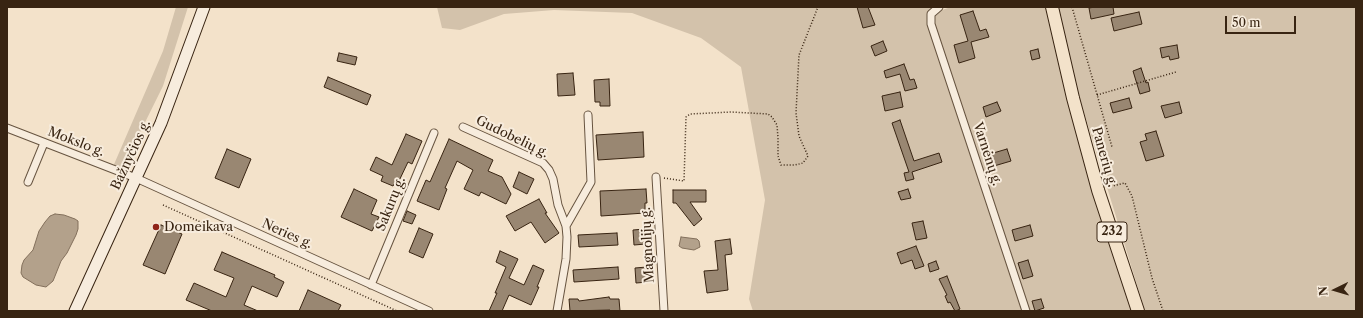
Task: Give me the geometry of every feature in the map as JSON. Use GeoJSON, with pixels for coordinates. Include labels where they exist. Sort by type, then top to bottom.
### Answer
{"type":"FeatureCollection","features":[{"type":"Feature","properties":{"kind":"main road","name":"Bažnyčios g."},"geometry":{"type":"LineString","coordinates":[[75,311],[161,123],[204,7]]}},
{"type":"Feature","properties":{"kind":"main road","name":"Panerių g."},"geometry":{"type":"LineString","coordinates":[[1052,7],[1073,98],[1098,190],[1138,311]]}},
{"type":"Feature","properties":{"kind":"street","name":"Varnėnų g."},"geometry":{"type":"LineString","coordinates":[[939,7],[931,14],[931,24],[1026,311]]}},
{"type":"Feature","properties":{"kind":"street"},"geometry":{"type":"LineString","coordinates":[[566,226],[591,182],[588,115]]}},
{"type":"Feature","properties":{"kind":"street","name":"Gudobelių g."},"geometry":{"type":"LineString","coordinates":[[463,127],[543,163],[549,170],[553,179],[558,205],[566,226],[567,238],[566,259],[557,311]]}},
{"type":"Feature","properties":{"kind":"street","name":"Mokslo g."},"geometry":{"type":"LineString","coordinates":[[7,128],[136,178]]}},
{"type":"Feature","properties":{"kind":"street","name":"Sakurų g."},"geometry":{"type":"LineString","coordinates":[[371,285],[434,133]]}},
{"type":"Feature","properties":{"kind":"street"},"geometry":{"type":"LineString","coordinates":[[28,182],[44,143]]}},
{"type":"Feature","properties":{"kind":"street","name":"Magnolijų g."},"geometry":{"type":"LineString","coordinates":[[656,177],[664,311]]}},
{"type":"Feature","properties":{"kind":"street","name":"Neries g."},"geometry":{"type":"LineString","coordinates":[[136,178],[429,311]]}},
{"type":"Feature","properties":{"kind":"path"},"geometry":{"type":"LineString","coordinates":[[656,177],[684,181],[686,117],[690,114],[730,112],[768,114],[777,125],[778,156],[781,165],[795,165],[804,163],[808,156],[798,136],[796,113],[799,55],[818,7]]}},
{"type":"Feature","properties":{"kind":"path"},"geometry":{"type":"LineString","coordinates":[[1072,7],[1112,147]]}},
{"type":"Feature","properties":{"kind":"path"},"geometry":{"type":"LineString","coordinates":[[1097,95],[1176,72]]}},
{"type":"Feature","properties":{"kind":"path"},"geometry":{"type":"LineString","coordinates":[[1098,190],[1125,182],[1128,186],[1132,196],[1152,278],[1163,311]]}},
{"type":"Feature","properties":{"kind":"path"},"geometry":{"type":"LineString","coordinates":[[163,205],[398,311]]}},
{"type":"Feature","properties":{"kind":"shaded area"},"geometry":{"type":"Polygon","coordinates":[[[176,7],[188,7],[163,86],[120,173],[112,169],[163,51],[176,7]]]}},
{"type":"Feature","properties":{"kind":"shaded area"},"geometry":{"type":"Polygon","coordinates":[[[437,7],[932,7],[929,10],[928,22],[1022,311],[753,311],[749,299],[765,200],[741,67],[701,38],[632,13],[554,10],[504,14],[460,30],[442,28],[437,7]]]}},
{"type":"Feature","properties":{"kind":"shaded area"},"geometry":{"type":"Polygon","coordinates":[[[951,7],[1047,7],[1132,311],[1030,311],[934,24],[935,16],[939,11],[951,7]]]}},
{"type":"Feature","properties":{"kind":"shaded area"},"geometry":{"type":"Polygon","coordinates":[[[1057,7],[1356,7],[1356,311],[1145,311],[1071,70],[1057,7]]]}},
{"type":"Feature","properties":{"kind":"shaded area"},"geometry":{"type":"Polygon","coordinates":[[[55,214],[64,215],[75,219],[78,221],[78,229],[67,253],[61,261],[53,281],[46,287],[36,285],[23,277],[21,273],[24,260],[33,250],[39,231],[50,216],[55,214]]]}},
{"type":"Feature","properties":{"kind":"shaded area"},"geometry":{"type":"Polygon","coordinates":[[[681,237],[697,239],[700,247],[694,250],[682,248],[679,246],[681,237]]]}},
{"type":"Feature","properties":{"kind":"building"},"geometry":{"type":"Polygon","coordinates":[[[857,7],[868,7],[875,25],[863,28],[857,7]]]}},
{"type":"Feature","properties":{"kind":"building"},"geometry":{"type":"Polygon","coordinates":[[[1113,7],[1114,14],[1091,19],[1089,8],[1113,7]]]}},
{"type":"Feature","properties":{"kind":"building"},"geometry":{"type":"Polygon","coordinates":[[[973,11],[980,31],[986,29],[989,37],[971,42],[975,58],[959,63],[954,45],[968,41],[960,15],[973,11]]]}},
{"type":"Feature","properties":{"kind":"building"},"geometry":{"type":"Polygon","coordinates":[[[1139,12],[1142,24],[1114,31],[1111,18],[1139,12]]]}},
{"type":"Feature","properties":{"kind":"building"},"geometry":{"type":"Polygon","coordinates":[[[883,41],[887,51],[875,56],[871,46],[883,41]]]}},
{"type":"Feature","properties":{"kind":"building"},"geometry":{"type":"Polygon","coordinates":[[[1177,45],[1179,58],[1170,60],[1169,56],[1162,58],[1160,48],[1177,45]]]}},
{"type":"Feature","properties":{"kind":"building"},"geometry":{"type":"Polygon","coordinates":[[[1038,49],[1040,58],[1032,60],[1030,51],[1038,49]]]}},
{"type":"Feature","properties":{"kind":"building"},"geometry":{"type":"Polygon","coordinates":[[[339,53],[357,57],[355,65],[337,61],[339,53]]]}},
{"type":"Feature","properties":{"kind":"building"},"geometry":{"type":"Polygon","coordinates":[[[904,64],[910,80],[914,79],[917,88],[905,91],[900,74],[886,78],[884,71],[904,64]]]}},
{"type":"Feature","properties":{"kind":"building"},"geometry":{"type":"Polygon","coordinates":[[[1141,68],[1146,83],[1148,82],[1150,91],[1140,94],[1133,71],[1141,68]]]}},
{"type":"Feature","properties":{"kind":"building"},"geometry":{"type":"Polygon","coordinates":[[[573,73],[575,95],[558,96],[557,74],[573,73]]]}},
{"type":"Feature","properties":{"kind":"building"},"geometry":{"type":"Polygon","coordinates":[[[328,77],[371,95],[367,105],[324,87],[328,77]]]}},
{"type":"Feature","properties":{"kind":"building"},"geometry":{"type":"Polygon","coordinates":[[[609,79],[610,106],[600,106],[600,102],[595,102],[594,80],[609,79]]]}},
{"type":"Feature","properties":{"kind":"building"},"geometry":{"type":"Polygon","coordinates":[[[900,92],[903,107],[885,111],[882,96],[900,92]]]}},
{"type":"Feature","properties":{"kind":"building"},"geometry":{"type":"Polygon","coordinates":[[[1129,98],[1132,108],[1113,113],[1110,103],[1129,98]]]}},
{"type":"Feature","properties":{"kind":"building"},"geometry":{"type":"Polygon","coordinates":[[[997,102],[1001,111],[986,117],[983,107],[997,102]]]}},
{"type":"Feature","properties":{"kind":"building"},"geometry":{"type":"Polygon","coordinates":[[[1179,102],[1182,113],[1165,118],[1161,106],[1179,102]]]}},
{"type":"Feature","properties":{"kind":"building"},"geometry":{"type":"Polygon","coordinates":[[[900,120],[914,161],[939,153],[942,162],[912,172],[914,179],[906,181],[904,173],[909,172],[892,123],[900,120]]]}},
{"type":"Feature","properties":{"kind":"building"},"geometry":{"type":"Polygon","coordinates":[[[1156,131],[1164,156],[1146,161],[1140,142],[1147,140],[1145,134],[1156,131]]]}},
{"type":"Feature","properties":{"kind":"building"},"geometry":{"type":"Polygon","coordinates":[[[643,132],[644,157],[598,160],[596,135],[643,132]]]}},
{"type":"Feature","properties":{"kind":"building"},"geometry":{"type":"Polygon","coordinates":[[[406,134],[422,141],[412,164],[408,162],[398,183],[396,181],[393,186],[381,181],[383,176],[370,170],[376,157],[392,165],[406,134]]]}},
{"type":"Feature","properties":{"kind":"building"},"geometry":{"type":"Polygon","coordinates":[[[449,139],[493,160],[488,171],[502,177],[511,194],[506,204],[481,192],[479,196],[464,189],[473,170],[457,161],[445,188],[447,189],[439,210],[417,201],[426,180],[430,182],[449,139]]]}},
{"type":"Feature","properties":{"kind":"building"},"geometry":{"type":"Polygon","coordinates":[[[227,149],[251,159],[239,188],[215,178],[227,149]]]}},
{"type":"Feature","properties":{"kind":"building"},"geometry":{"type":"Polygon","coordinates":[[[1007,149],[1011,161],[994,166],[990,154],[1007,149]]]}},
{"type":"Feature","properties":{"kind":"building"},"geometry":{"type":"Polygon","coordinates":[[[519,172],[534,179],[527,194],[513,187],[519,172]]]}},
{"type":"Feature","properties":{"kind":"building"},"geometry":{"type":"Polygon","coordinates":[[[354,189],[377,200],[371,214],[379,217],[372,231],[341,217],[354,189]]]}},
{"type":"Feature","properties":{"kind":"building"},"geometry":{"type":"Polygon","coordinates":[[[646,189],[647,203],[645,203],[645,213],[601,216],[600,191],[646,189]]]}},
{"type":"Feature","properties":{"kind":"building"},"geometry":{"type":"Polygon","coordinates":[[[908,189],[911,198],[901,200],[898,192],[908,189]]]}},
{"type":"Feature","properties":{"kind":"building"},"geometry":{"type":"Polygon","coordinates":[[[673,190],[706,190],[706,202],[690,202],[702,219],[694,226],[676,203],[673,203],[673,190]]]}},
{"type":"Feature","properties":{"kind":"building"},"geometry":{"type":"Polygon","coordinates":[[[539,199],[547,213],[545,213],[559,233],[545,243],[531,222],[515,231],[506,216],[539,199]]]}},
{"type":"Feature","properties":{"kind":"building"},"geometry":{"type":"Polygon","coordinates":[[[407,211],[416,215],[412,224],[403,221],[407,211]]]}},
{"type":"Feature","properties":{"kind":"building"},"geometry":{"type":"Polygon","coordinates":[[[923,221],[927,238],[916,240],[912,223],[923,221]]]}},
{"type":"Feature","properties":{"kind":"building"},"geometry":{"type":"Polygon","coordinates":[[[161,225],[182,234],[165,274],[143,265],[161,225]]]}},
{"type":"Feature","properties":{"kind":"building"},"geometry":{"type":"Polygon","coordinates":[[[1030,225],[1033,236],[1015,241],[1012,230],[1030,225]]]}},
{"type":"Feature","properties":{"kind":"building"},"geometry":{"type":"Polygon","coordinates":[[[419,228],[433,234],[423,258],[409,252],[419,228]]]}},
{"type":"Feature","properties":{"kind":"building"},"geometry":{"type":"Polygon","coordinates":[[[645,229],[646,244],[634,245],[633,230],[645,229]]]}},
{"type":"Feature","properties":{"kind":"building"},"geometry":{"type":"Polygon","coordinates":[[[617,233],[618,245],[579,247],[578,235],[617,233]]]}},
{"type":"Feature","properties":{"kind":"building"},"geometry":{"type":"Polygon","coordinates":[[[730,239],[732,254],[725,255],[728,290],[707,293],[704,271],[718,270],[715,241],[730,239]]]}},
{"type":"Feature","properties":{"kind":"building"},"geometry":{"type":"Polygon","coordinates":[[[916,246],[924,266],[915,269],[912,260],[901,264],[897,253],[916,246]]]}},
{"type":"Feature","properties":{"kind":"building"},"geometry":{"type":"Polygon","coordinates":[[[500,251],[518,259],[509,278],[524,285],[533,265],[544,270],[537,287],[539,287],[531,305],[509,295],[502,311],[489,311],[506,267],[496,262],[500,251]]]}},
{"type":"Feature","properties":{"kind":"building"},"geometry":{"type":"Polygon","coordinates":[[[222,252],[275,275],[274,277],[284,282],[277,297],[252,286],[244,305],[258,311],[212,311],[186,300],[194,283],[226,297],[234,278],[214,270],[222,252]]]}},
{"type":"Feature","properties":{"kind":"building"},"geometry":{"type":"Polygon","coordinates":[[[1028,260],[1033,276],[1023,279],[1018,263],[1028,260]]]}},
{"type":"Feature","properties":{"kind":"building"},"geometry":{"type":"Polygon","coordinates":[[[936,261],[939,269],[930,272],[928,264],[936,261]]]}},
{"type":"Feature","properties":{"kind":"building"},"geometry":{"type":"Polygon","coordinates":[[[618,267],[619,279],[574,282],[573,270],[618,267]]]}},
{"type":"Feature","properties":{"kind":"building"},"geometry":{"type":"Polygon","coordinates":[[[647,267],[648,282],[636,283],[635,268],[647,267]]]}},
{"type":"Feature","properties":{"kind":"building"},"geometry":{"type":"Polygon","coordinates":[[[947,276],[960,309],[956,311],[950,302],[948,303],[945,296],[947,295],[939,279],[947,276]]]}},
{"type":"Feature","properties":{"kind":"building"},"geometry":{"type":"Polygon","coordinates":[[[308,290],[341,305],[338,311],[299,311],[308,290]]]}},
{"type":"Feature","properties":{"kind":"building"},"geometry":{"type":"Polygon","coordinates":[[[609,297],[610,299],[619,299],[620,311],[570,311],[569,299],[578,299],[579,301],[609,297]]]}},
{"type":"Feature","properties":{"kind":"building"},"geometry":{"type":"Polygon","coordinates":[[[1041,299],[1044,308],[1035,311],[1032,301],[1041,299]]]}},
{"type":"Feature","properties":{"kind":"place","name":"Domeikava"},"geometry":{"type":"Point","coordinates":[156,227]}}]}
